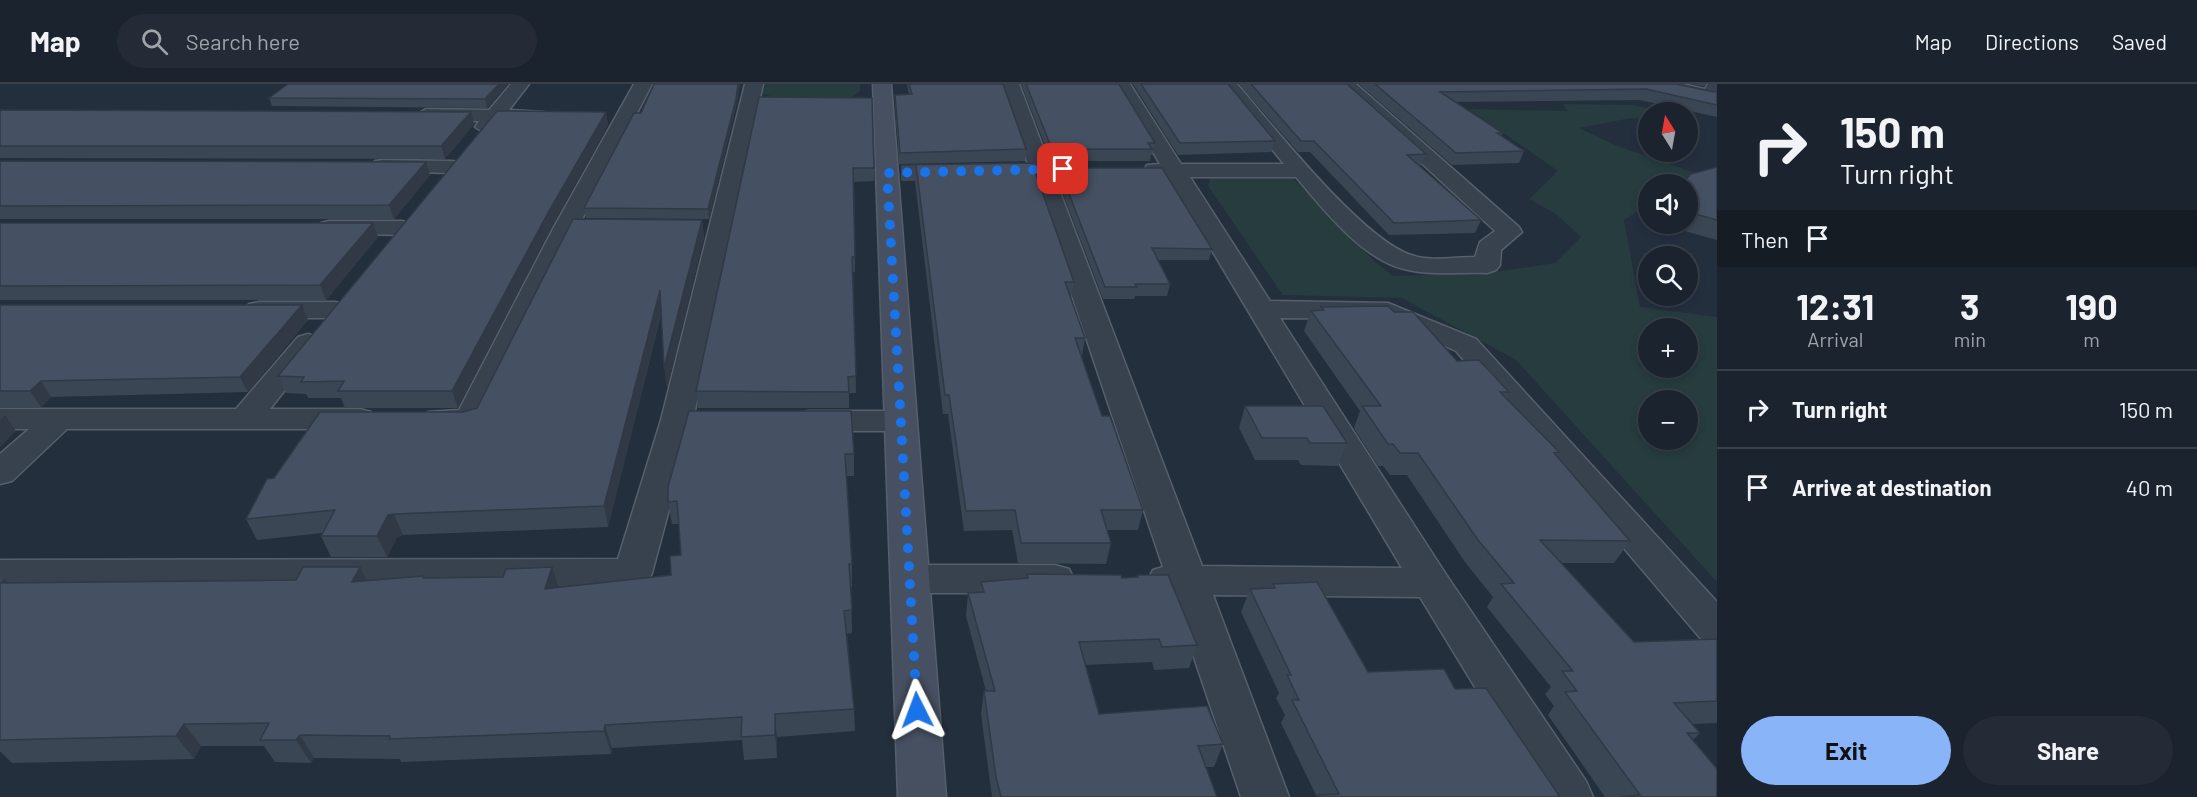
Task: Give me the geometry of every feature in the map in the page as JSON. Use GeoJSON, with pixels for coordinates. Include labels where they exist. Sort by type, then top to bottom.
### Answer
{"type":"FeatureCollection","features":[{"type":"Feature","properties":{"kind":"street"},"geometry":{"type":"LineString","coordinates":[[380,255],[520,84]]}},
{"type":"Feature","properties":{"kind":"street"},"geometry":{"type":"LineString","coordinates":[[0,419],[470,420],[578,227],[615,116],[643,84]]}},
{"type":"Feature","properties":{"kind":"street"},"geometry":{"type":"LineString","coordinates":[[1010,84],[1265,797]]}},
{"type":"Feature","properties":{"kind":"street"},"geometry":{"type":"LineString","coordinates":[[1121,84],[1173,170],[1263,309],[1431,583],[1569,797]]}},
{"type":"Feature","properties":{"kind":"street"},"geometry":{"type":"LineString","coordinates":[[1228,84],[1301,171],[1378,247],[1403,262],[1487,265],[1489,247],[1510,232],[1345,84]]}},
{"type":"Feature","properties":{"kind":"street"},"geometry":{"type":"LineString","coordinates":[[1656,84],[1709,95],[1717,85]]}},
{"type":"Feature","properties":{"kind":"street"},"geometry":{"type":"LineString","coordinates":[[0,574],[633,573],[677,420],[712,228],[759,96]]}},
{"type":"Feature","properties":{"kind":"street"},"geometry":{"type":"LineString","coordinates":[[875,96],[899,172],[901,421],[922,797]]}},
{"type":"Feature","properties":{"kind":"street"},"geometry":{"type":"LineString","coordinates":[[411,115],[560,116]]}},
{"type":"Feature","properties":{"kind":"street"},"geometry":{"type":"LineString","coordinates":[[357,166],[464,152]]}},
{"type":"Feature","properties":{"kind":"street"},"geometry":{"type":"LineString","coordinates":[[1137,170],[1301,171]]}},
{"type":"Feature","properties":{"kind":"street"},"geometry":{"type":"LineString","coordinates":[[307,228],[416,210]]}},
{"type":"Feature","properties":{"kind":"street"},"geometry":{"type":"LineString","coordinates":[[239,310],[342,301],[245,419]]}},
{"type":"Feature","properties":{"kind":"street"},"geometry":{"type":"LineString","coordinates":[[1263,309],[1388,311],[1466,345],[1717,629]]}},
{"type":"Feature","properties":{"kind":"street"},"geometry":{"type":"LineString","coordinates":[[0,473],[59,419]]}},
{"type":"Feature","properties":{"kind":"street"},"geometry":{"type":"LineString","coordinates":[[677,420],[712,420]]}},
{"type":"Feature","properties":{"kind":"street"},"geometry":{"type":"LineString","coordinates":[[783,421],[901,421]]}},
{"type":"Feature","properties":{"kind":"street"},"geometry":{"type":"LineString","coordinates":[[910,579],[1431,583]]}},
{"type":"Feature","properties":{"kind":"green space"},"geometry":{"type":"Polygon","coordinates":[[[765,84],[860,84],[860,91],[851,97],[773,97],[762,93],[765,84]]]}},
{"type":"Feature","properties":{"kind":"green space"},"geometry":{"type":"Polygon","coordinates":[[[1563,104],[1638,106],[1638,118],[1579,128],[1638,153],[1638,162],[1664,162],[1695,173],[1638,174],[1638,211],[1624,220],[1638,306],[1717,317],[1717,582],[1516,360],[1402,298],[1283,295],[1208,186],[1211,175],[1290,175],[1374,261],[1393,276],[1488,273],[1555,263],[1581,237],[1556,214],[1529,199],[1558,171],[1469,109],[1568,111],[1563,104]]]}},
{"type":"Feature","properties":{"kind":"building"},"geometry":{"type":"Polygon","coordinates":[[[288,84],[499,84],[485,99],[269,98],[288,84]]]}},
{"type":"Feature","properties":{"kind":"building"},"geometry":{"type":"Polygon","coordinates":[[[654,84],[738,84],[708,209],[584,208],[634,113],[641,113],[654,84]]]}},
{"type":"Feature","properties":{"kind":"building"},"geometry":{"type":"Polygon","coordinates":[[[909,84],[1003,84],[1026,149],[900,153],[895,95],[912,94],[909,84]]]}},
{"type":"Feature","properties":{"kind":"building"},"geometry":{"type":"Polygon","coordinates":[[[1026,84],[1119,84],[1155,143],[1148,143],[1152,149],[1052,149],[1026,84]]]}},
{"type":"Feature","properties":{"kind":"building"},"geometry":{"type":"Polygon","coordinates":[[[1141,84],[1228,84],[1275,141],[1180,143],[1141,84]]]}},
{"type":"Feature","properties":{"kind":"building"},"geometry":{"type":"Polygon","coordinates":[[[1251,84],[1347,84],[1426,154],[1407,155],[1481,220],[1394,223],[1314,141],[1301,141],[1251,84]]]}},
{"type":"Feature","properties":{"kind":"building"},"geometry":{"type":"Polygon","coordinates":[[[1375,84],[1676,84],[1717,91],[1717,105],[1646,89],[1440,92],[1503,133],[1497,133],[1524,151],[1456,153],[1375,84]]]}},
{"type":"Feature","properties":{"kind":"building"},"geometry":{"type":"Polygon","coordinates":[[[759,97],[872,98],[874,168],[853,168],[855,257],[852,257],[856,376],[848,377],[849,392],[696,391],[759,97]]]}},
{"type":"Feature","properties":{"kind":"building"},"geometry":{"type":"Polygon","coordinates":[[[0,110],[471,112],[441,146],[0,146],[0,110]]]}},
{"type":"Feature","properties":{"kind":"building"},"geometry":{"type":"Polygon","coordinates":[[[497,111],[606,112],[549,211],[452,391],[338,391],[344,381],[301,382],[304,377],[278,376],[497,111]]]}},
{"type":"Feature","properties":{"kind":"building"},"geometry":{"type":"Polygon","coordinates":[[[0,161],[426,162],[389,205],[0,206],[0,161]]]}},
{"type":"Feature","properties":{"kind":"building"},"geometry":{"type":"Polygon","coordinates":[[[1032,163],[1074,282],[1065,282],[1085,338],[1075,338],[1102,416],[1110,416],[1143,510],[1101,510],[1111,543],[1021,543],[1015,510],[966,511],[949,395],[945,395],[916,165],[901,165],[1032,163]]]}},
{"type":"Feature","properties":{"kind":"building"},"geometry":{"type":"Polygon","coordinates":[[[1717,167],[1717,220],[1698,215],[1698,174],[1691,174],[1717,167]]]}},
{"type":"Feature","properties":{"kind":"building"},"geometry":{"type":"Polygon","coordinates":[[[1059,168],[1162,168],[1212,249],[1152,248],[1170,284],[1105,287],[1059,168]]]}},
{"type":"Feature","properties":{"kind":"building"},"geometry":{"type":"Polygon","coordinates":[[[573,219],[702,220],[664,368],[660,290],[604,506],[394,514],[388,515],[377,536],[321,536],[335,510],[246,519],[267,479],[274,478],[320,412],[463,412],[477,408],[573,219]]]}},
{"type":"Feature","properties":{"kind":"building"},"geometry":{"type":"Polygon","coordinates":[[[0,223],[373,223],[320,285],[0,286],[0,223]]]}},
{"type":"Feature","properties":{"kind":"building"},"geometry":{"type":"Polygon","coordinates":[[[0,305],[302,305],[240,377],[41,381],[30,391],[0,391],[0,305]]]}},
{"type":"Feature","properties":{"kind":"building"},"geometry":{"type":"Polygon","coordinates":[[[1388,306],[1394,312],[1413,312],[1457,361],[1479,360],[1509,392],[1500,392],[1559,452],[1554,453],[1630,541],[1540,540],[1634,642],[1717,639],[1717,701],[1674,703],[1700,733],[1687,733],[1717,769],[1717,797],[1620,797],[1640,795],[1565,692],[1577,691],[1562,671],[1573,671],[1501,584],[1514,583],[1478,540],[1418,453],[1400,453],[1393,444],[1388,444],[1362,406],[1381,406],[1311,311],[1324,310],[1321,307],[1388,306]]]}},
{"type":"Feature","properties":{"kind":"building"},"geometry":{"type":"Polygon","coordinates":[[[1245,406],[1323,406],[1347,443],[1310,443],[1307,438],[1262,438],[1245,406]]]}},
{"type":"Feature","properties":{"kind":"building"},"geometry":{"type":"Polygon","coordinates":[[[689,411],[851,411],[854,454],[845,454],[852,564],[849,564],[852,610],[844,611],[854,709],[775,714],[775,735],[741,737],[742,717],[605,725],[604,731],[389,739],[390,736],[300,735],[296,740],[260,740],[269,723],[184,724],[176,736],[0,740],[0,583],[296,580],[303,567],[360,567],[352,582],[423,576],[423,578],[503,577],[506,569],[552,567],[545,589],[671,575],[670,556],[681,555],[677,501],[668,502],[668,487],[689,411]]]}},
{"type":"Feature","properties":{"kind":"building"},"geometry":{"type":"Polygon","coordinates":[[[1027,574],[1121,575],[1122,578],[1138,577],[1137,575],[1168,575],[1197,645],[1162,647],[1159,639],[1079,642],[1099,714],[1207,706],[1223,744],[1198,746],[1217,797],[1001,797],[984,691],[995,691],[968,593],[984,592],[981,582],[1028,578],[1027,574]]]}},
{"type":"Feature","properties":{"kind":"building"},"geometry":{"type":"Polygon","coordinates":[[[1317,582],[1368,672],[1444,669],[1455,689],[1486,688],[1560,797],[1319,797],[1318,795],[1339,794],[1292,700],[1299,700],[1287,675],[1291,675],[1250,589],[1275,588],[1273,584],[1317,582]]]}},
{"type":"Feature","properties":{"kind":"route"},"geometry":{"type":"LineString","coordinates":[[917,710],[887,173],[1063,169]]}}]}
